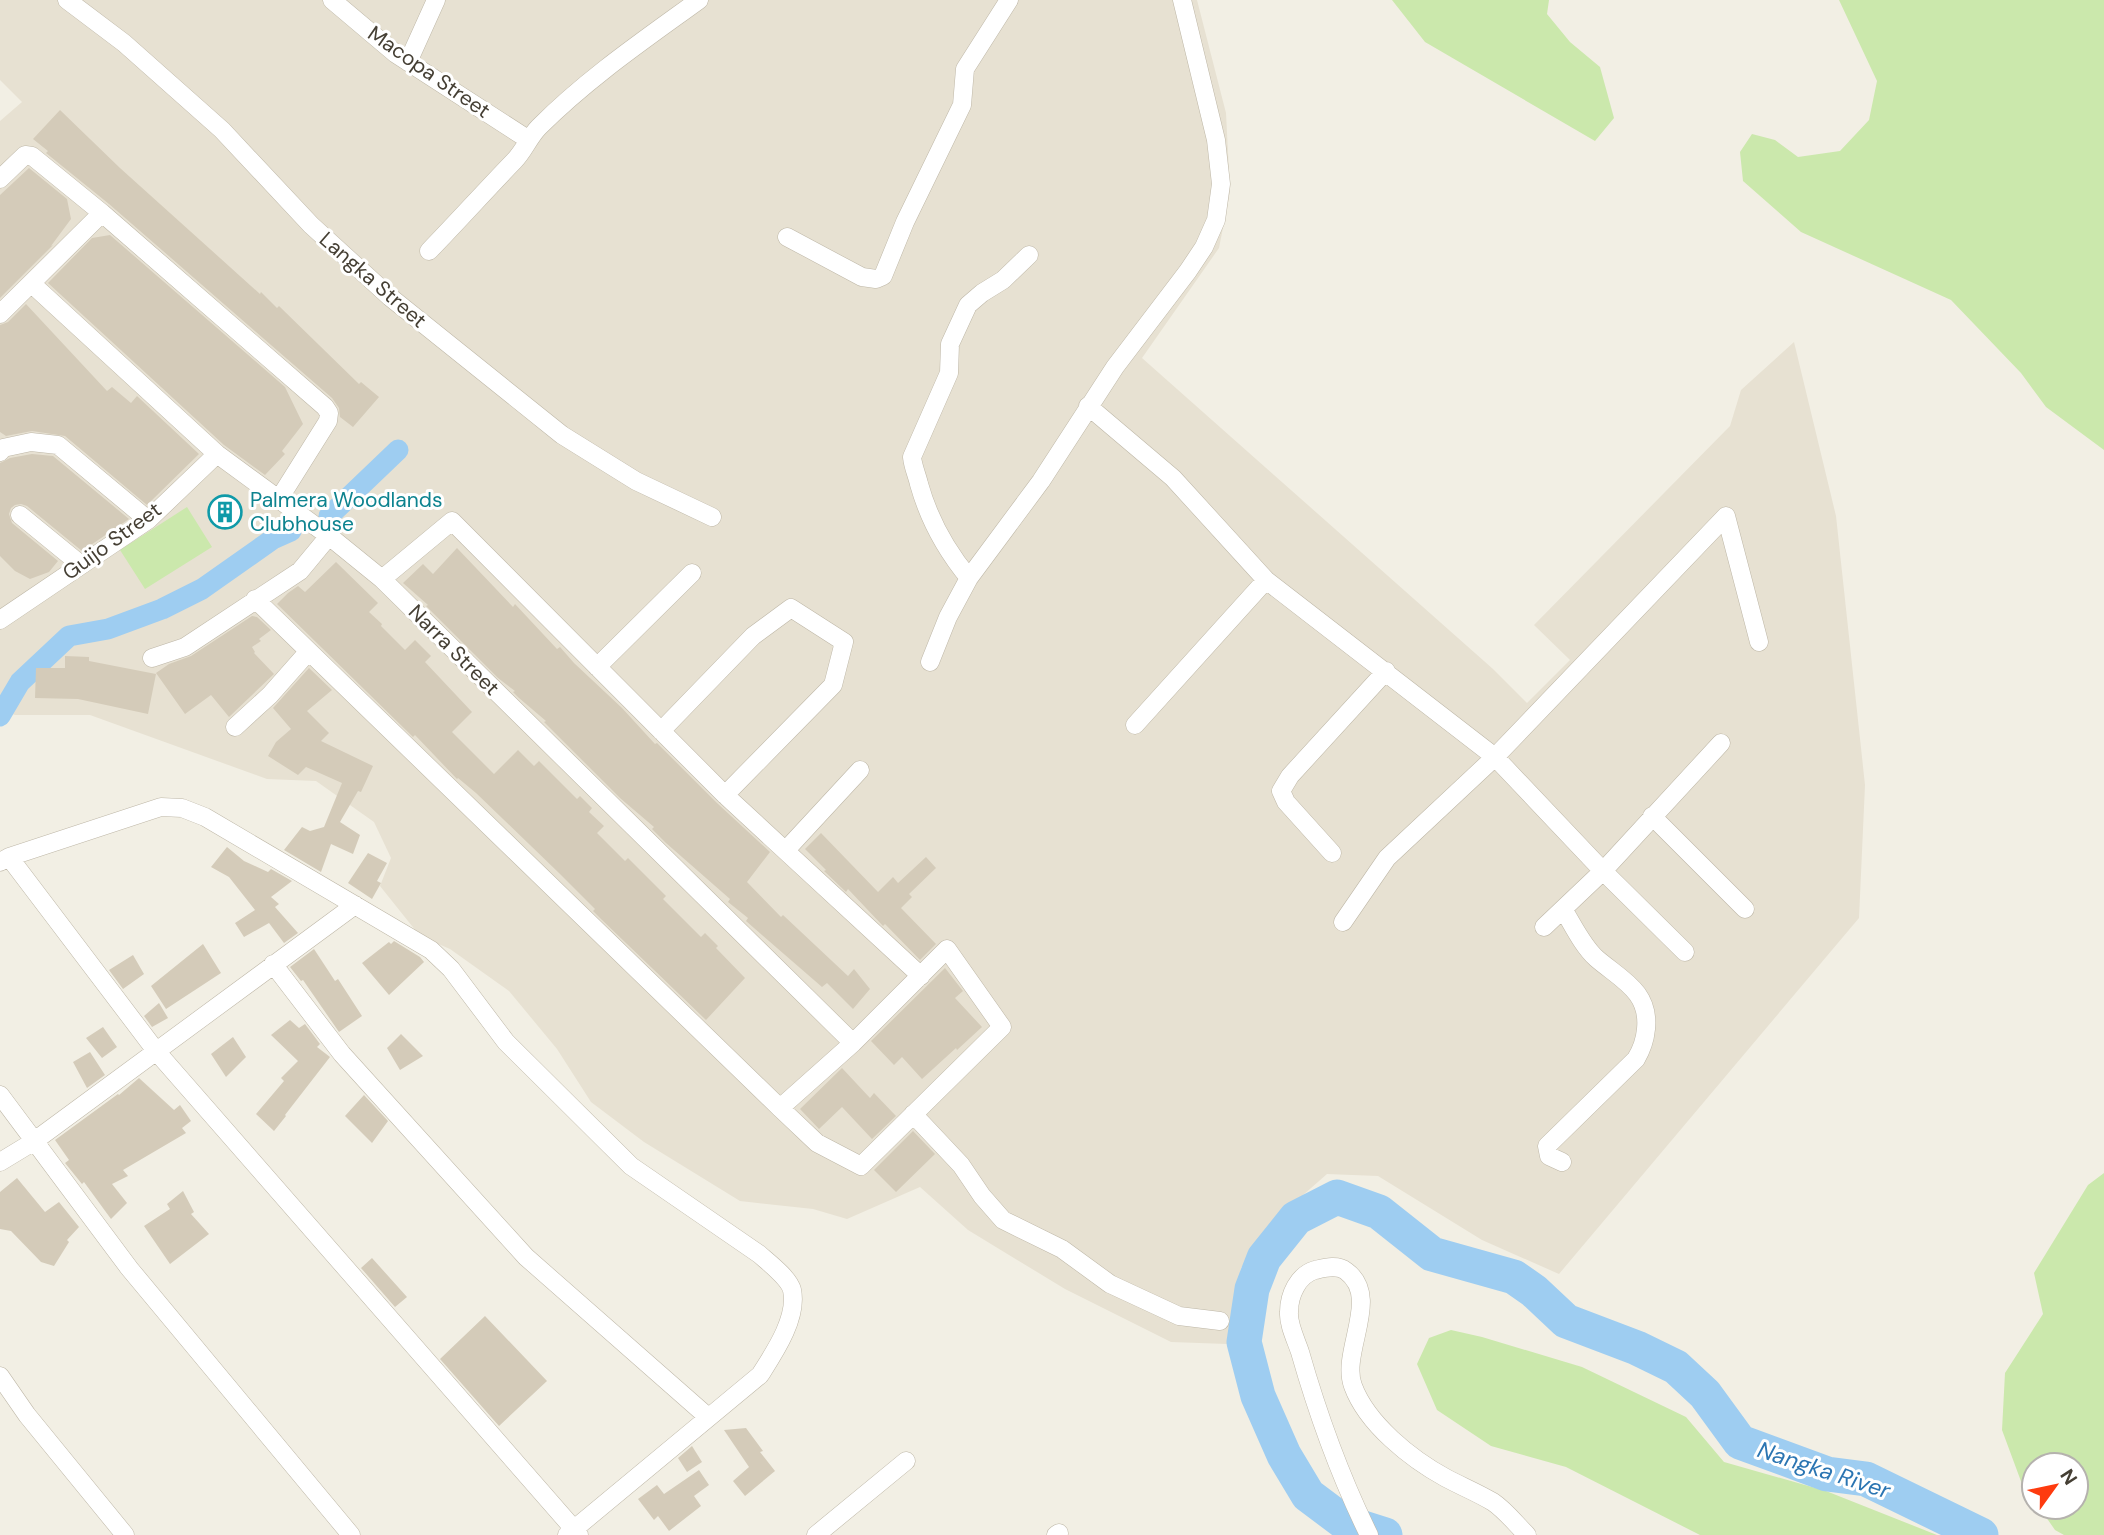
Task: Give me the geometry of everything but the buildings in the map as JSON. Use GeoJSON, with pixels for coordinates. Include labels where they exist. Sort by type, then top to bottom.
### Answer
{"type":"FeatureCollection","features":[{"type":"Feature","properties":{"kind":"street","name":"Langka Street"},"geometry":{"type":"LineString","coordinates":[[67,0],[124,43],[222,130],[311,225],[390,297],[562,435],[636,481],[712,517]]}},
{"type":"Feature","properties":{"kind":"street","name":"Macopa Street"},"geometry":{"type":"LineString","coordinates":[[332,0],[408,62],[529,140]]}},
{"type":"Feature","properties":{"kind":"street"},"geometry":{"type":"LineString","coordinates":[[408,62],[436,0]]}},
{"type":"Feature","properties":{"kind":"street"},"geometry":{"type":"LineString","coordinates":[[429,251],[494,184],[536,130],[560,107],[614,61],[699,0]]}},
{"type":"Feature","properties":{"kind":"street"},"geometry":{"type":"LineString","coordinates":[[787,237],[862,277],[876,279],[883,276],[905,222],[962,105],[965,69],[1009,0]]}},
{"type":"Feature","properties":{"kind":"street"},"geometry":{"type":"LineString","coordinates":[[930,662],[948,617],[969,578],[1041,481],[1115,367],[1188,271],[1204,247],[1216,220],[1221,184],[1216,140],[1182,0]]}},
{"type":"Feature","properties":{"kind":"street"},"geometry":{"type":"LineString","coordinates":[[0,179],[25,155],[35,158],[325,407],[330,413],[328,421],[279,499]]}},
{"type":"Feature","properties":{"kind":"street"},"geometry":{"type":"LineString","coordinates":[[0,314],[102,214]]}},
{"type":"Feature","properties":{"kind":"street"},"geometry":{"type":"LineString","coordinates":[[969,578],[940,540],[913,468],[912,457],[949,373],[950,344],[968,305],[1003,280],[1029,255]]}},
{"type":"Feature","properties":{"kind":"street","name":"Narra Street"},"geometry":{"type":"LineString","coordinates":[[32,284],[217,454],[329,536],[382,579],[853,1043]]}},
{"type":"Feature","properties":{"kind":"street"},"geometry":{"type":"LineString","coordinates":[[1088,406],[1173,478],[1266,580],[1495,757],[1603,871],[1685,952]]}},
{"type":"Feature","properties":{"kind":"street"},"geometry":{"type":"LineString","coordinates":[[0,452],[3,448],[31,442],[58,445],[148,520]]}},
{"type":"Feature","properties":{"kind":"street","name":"Guijo Street"},"geometry":{"type":"LineString","coordinates":[[0,620],[148,520],[217,454]]}},
{"type":"Feature","properties":{"kind":"street"},"geometry":{"type":"LineString","coordinates":[[20,515],[80,564]]}},
{"type":"Feature","properties":{"kind":"street"},"geometry":{"type":"LineString","coordinates":[[1343,922],[1387,858],[1495,757],[1726,516],[1759,642]]}},
{"type":"Feature","properties":{"kind":"street"},"geometry":{"type":"LineString","coordinates":[[382,579],[452,521],[725,795],[922,976]]}},
{"type":"Feature","properties":{"kind":"street"},"geometry":{"type":"LineString","coordinates":[[152,659],[185,647],[300,571],[329,536]]}},
{"type":"Feature","properties":{"kind":"street"},"geometry":{"type":"LineString","coordinates":[[597,667],[692,573]]}},
{"type":"Feature","properties":{"kind":"street"},"geometry":{"type":"LineString","coordinates":[[1135,725],[1266,580]]}},
{"type":"Feature","properties":{"kind":"street"},"geometry":{"type":"LineString","coordinates":[[255,599],[308,652],[780,1108],[817,1143],[861,1166],[1002,1027],[947,950],[853,1043],[780,1108]]}},
{"type":"Feature","properties":{"kind":"street"},"geometry":{"type":"LineString","coordinates":[[661,731],[753,636],[792,608],[844,642],[833,685],[725,795]]}},
{"type":"Feature","properties":{"kind":"street"},"geometry":{"type":"LineString","coordinates":[[235,727],[270,695],[308,652]]}},
{"type":"Feature","properties":{"kind":"street"},"geometry":{"type":"LineString","coordinates":[[1332,853],[1286,802],[1281,791],[1290,776],[1385,671]]}},
{"type":"Feature","properties":{"kind":"street"},"geometry":{"type":"LineString","coordinates":[[1544,927],[1603,871],[1720,743]]}},
{"type":"Feature","properties":{"kind":"street"},"geometry":{"type":"LineString","coordinates":[[786,850],[860,770]]}},
{"type":"Feature","properties":{"kind":"street"},"geometry":{"type":"LineString","coordinates":[[161,807],[182,808],[205,817],[355,905],[431,950],[451,969],[506,1042],[631,1167],[759,1254],[778,1270],[792,1288],[792,1309],[781,1343],[760,1375],[573,1533],[156,1051],[5,859],[161,807]]}},
{"type":"Feature","properties":{"kind":"street"},"geometry":{"type":"LineString","coordinates":[[1652,816],[1745,909]]}},
{"type":"Feature","properties":{"kind":"street"},"geometry":{"type":"LineString","coordinates":[[0,1163],[33,1142],[355,905]]}},
{"type":"Feature","properties":{"kind":"street"},"geometry":{"type":"LineString","coordinates":[[1562,1162],[1549,1156],[1546,1146],[1636,1059],[1645,1039],[1647,1013],[1636,992],[1595,957],[1563,909]]}},
{"type":"Feature","properties":{"kind":"street"},"geometry":{"type":"LineString","coordinates":[[273,964],[342,1054],[526,1257],[708,1417]]}},
{"type":"Feature","properties":{"kind":"street"},"geometry":{"type":"LineString","coordinates":[[0,1095],[129,1268],[351,1535]]}},
{"type":"Feature","properties":{"kind":"street"},"geometry":{"type":"LineString","coordinates":[[914,1114],[961,1165],[982,1196],[1003,1220],[1062,1249],[1110,1283],[1179,1316],[1220,1321]]}},
{"type":"Feature","properties":{"kind":"street"},"geometry":{"type":"LineString","coordinates":[[1369,1535],[1347,1490],[1288,1314],[1292,1291],[1310,1271],[1328,1266],[1345,1270],[1356,1284],[1362,1300],[1350,1361],[1352,1385],[1371,1419],[1400,1446],[1442,1476],[1494,1503],[1527,1535]]}},
{"type":"Feature","properties":{"kind":"street"},"geometry":{"type":"LineString","coordinates":[[0,1376],[27,1415],[125,1535]]}},
{"type":"Feature","properties":{"kind":"street"},"geometry":{"type":"LineString","coordinates":[[816,1535],[905,1461]]}},
{"type":"Feature","properties":{"kind":"shaded area"},"geometry":{"type":"Polygon","coordinates":[[[0,0],[1197,0],[1226,113],[1230,192],[1219,248],[1142,358],[1493,669],[1527,703],[1570,660],[1534,625],[1730,426],[1741,390],[1794,342],[1836,516],[1865,785],[1859,918],[1559,1274],[1482,1240],[1378,1176],[1327,1174],[1278,1217],[1241,1268],[1227,1344],[1171,1342],[1065,1289],[968,1230],[920,1187],[847,1219],[813,1209],[740,1201],[644,1142],[591,1102],[557,1049],[509,991],[450,949],[420,936],[380,886],[391,858],[374,822],[316,781],[267,779],[90,715],[15,715],[0,710],[0,121],[22,102],[0,80],[0,0]]]}},
{"type":"Feature","properties":{"kind":"green space"},"geometry":{"type":"Polygon","coordinates":[[[1392,0],[1549,0],[1547,14],[1570,42],[1600,67],[1614,118],[1595,141],[1425,42],[1392,0]]]}},
{"type":"Feature","properties":{"kind":"green space"},"geometry":{"type":"Polygon","coordinates":[[[1839,0],[2104,0],[2104,450],[2046,407],[2021,373],[1951,300],[1801,232],[1743,181],[1740,152],[1752,134],[1775,140],[1798,157],[1840,151],[1869,120],[1877,81],[1839,0]]]}},
{"type":"Feature","properties":{"kind":"green space"},"geometry":{"type":"Polygon","coordinates":[[[187,507],[212,547],[145,589],[120,550],[187,507]]]}},
{"type":"Feature","properties":{"kind":"green space"},"geometry":{"type":"Polygon","coordinates":[[[2104,1173],[2104,1535],[2064,1535],[2055,1530],[2049,1521],[2090,1521],[2090,1451],[2020,1451],[2020,1479],[2002,1430],[2005,1373],[2043,1314],[2034,1273],[2088,1185],[2104,1173]]]}},
{"type":"Feature","properties":{"kind":"green space"},"geometry":{"type":"Polygon","coordinates":[[[1451,1330],[1582,1367],[1686,1417],[1724,1462],[1826,1491],[1937,1535],[1700,1535],[1566,1467],[1491,1446],[1437,1410],[1417,1364],[1429,1338],[1451,1330]]]}},
{"type":"Feature","properties":{"kind":"waterway"},"geometry":{"type":"LineString","coordinates":[[329,516],[398,450]]}},
{"type":"Feature","properties":{"kind":"waterway"},"geometry":{"type":"LineString","coordinates":[[0,716],[20,682],[69,636],[108,629],[162,609],[202,589],[273,539],[291,531]]}},
{"type":"Feature","properties":{"kind":"waterway","name":"Nangka River"},"geometry":{"type":"LineString","coordinates":[[1385,1535],[1344,1522],[1308,1495],[1284,1455],[1258,1396],[1244,1342],[1252,1289],[1264,1258],[1296,1218],[1337,1197],[1379,1212],[1432,1254],[1514,1277],[1534,1291],[1566,1321],[1637,1348],[1676,1367],[1705,1394],[1740,1442],[1827,1474],[1866,1479],[1981,1535]]}},
{"type":"Feature","properties":{"kind":"place","name":"Palmera Woodlands Clubhouse"},"geometry":{"type":"Point","coordinates":[225,512]}}]}
